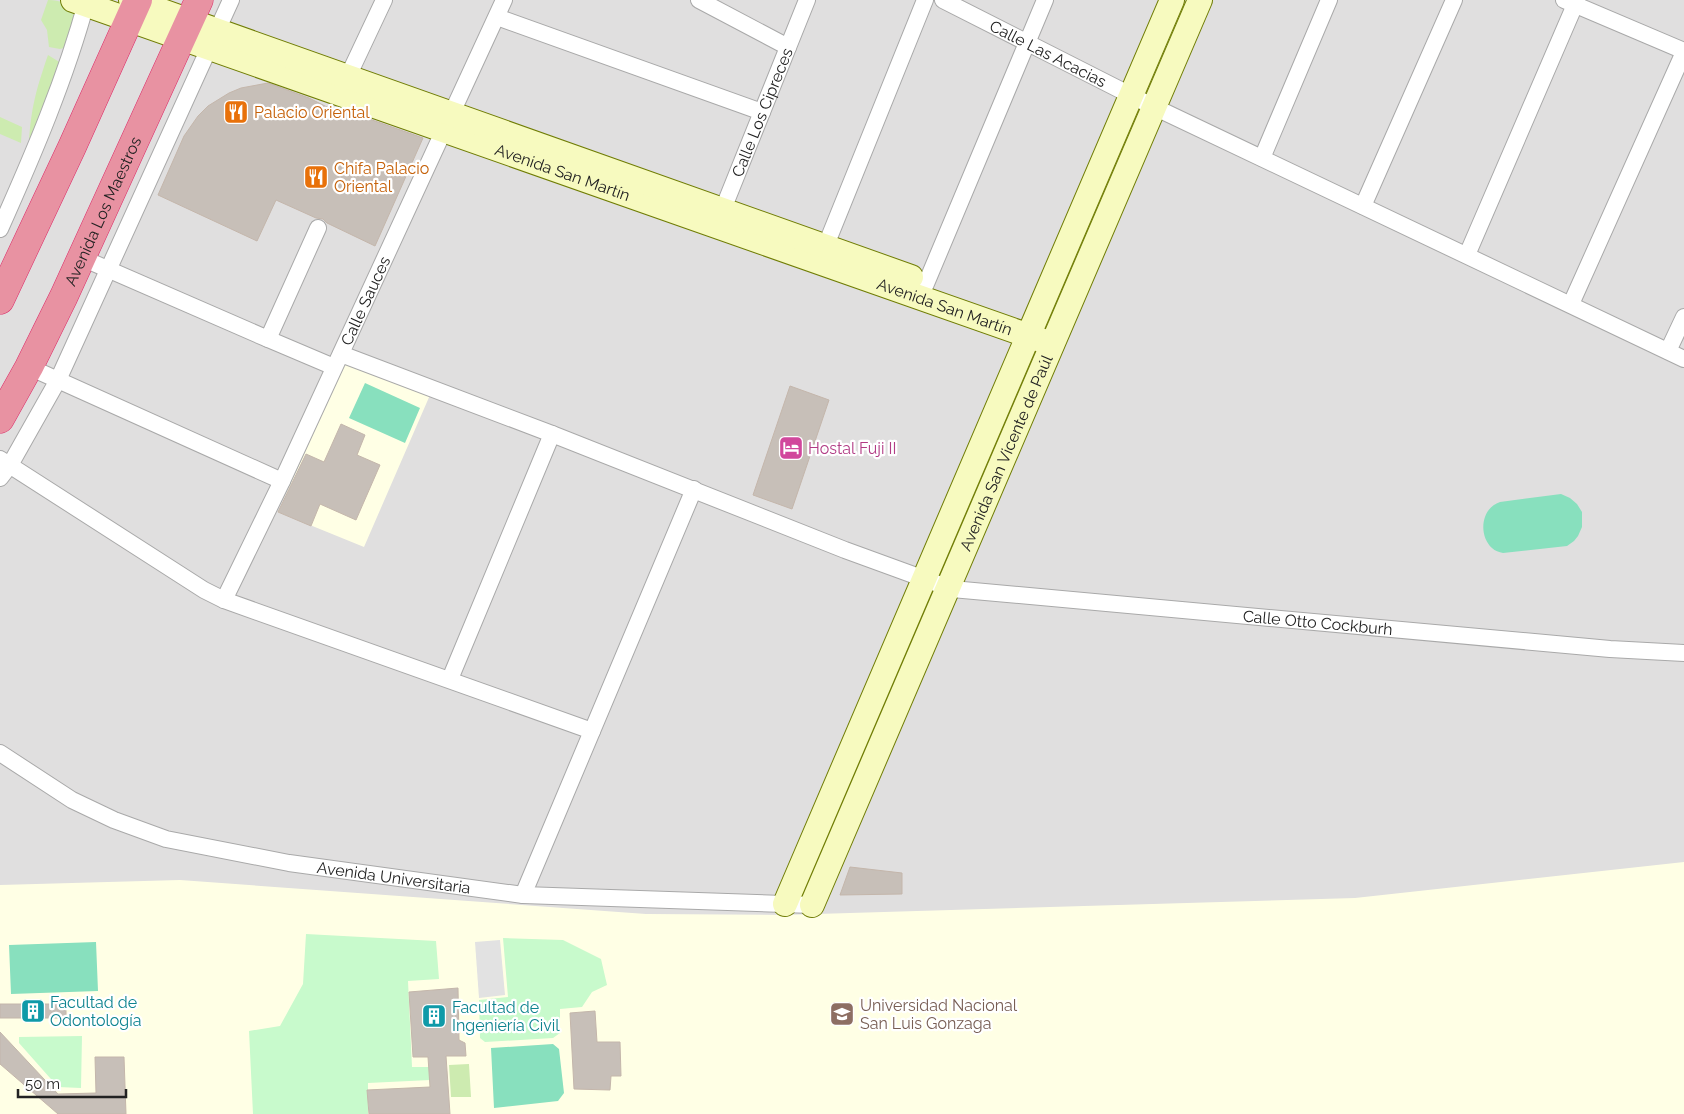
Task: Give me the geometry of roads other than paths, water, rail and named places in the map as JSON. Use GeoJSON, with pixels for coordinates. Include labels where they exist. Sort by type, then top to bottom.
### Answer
{"type":"FeatureCollection","features":[{"type":"Feature","properties":{"kind":"highway"},"geometry":{"type":"LineString","coordinates":[[0,300],[128,12]]}},
{"type":"Feature","properties":{"kind":"highway","name":"Avenida Los Maestros"},"geometry":{"type":"LineString","coordinates":[[0,419],[29,367],[82,258],[190,19]]}},
{"type":"Feature","properties":{"kind":"street"},"geometry":{"type":"LineString","coordinates":[[232,0],[58,380],[3,468],[204,590],[224,600],[592,731]]}},
{"type":"Feature","properties":{"kind":"street"},"geometry":{"type":"LineString","coordinates":[[344,85],[384,0]]}},
{"type":"Feature","properties":{"kind":"street","name":"Calle Sauces"},"geometry":{"type":"LineString","coordinates":[[224,600],[282,481],[504,0]]}},
{"type":"Feature","properties":{"kind":"street"},"geometry":{"type":"LineString","coordinates":[[699,0],[788,47]]}},
{"type":"Feature","properties":{"kind":"street","name":"Calle Los Cipreces"},"geometry":{"type":"LineString","coordinates":[[719,217],[807,0]]}},
{"type":"Feature","properties":{"kind":"street"},"geometry":{"type":"LineString","coordinates":[[822,254],[925,0]]}},
{"type":"Feature","properties":{"kind":"street","name":"Calle Las Acacias"},"geometry":{"type":"LineString","coordinates":[[943,0],[1131,96],[1684,359]]}},
{"type":"Feature","properties":{"kind":"street"},"geometry":{"type":"LineString","coordinates":[[924,290],[1045,0]]}},
{"type":"Feature","properties":{"kind":"street","name":"Avenida San Vicente de Paúl"},"geometry":{"type":"LineString","coordinates":[[785,904],[1172,0]]}},
{"type":"Feature","properties":{"kind":"street","name":"Avenida San Vicente de Paúl"},"geometry":{"type":"LineString","coordinates":[[812,905],[1200,0]]}},
{"type":"Feature","properties":{"kind":"street"},"geometry":{"type":"LineString","coordinates":[[1262,158],[1329,0]]}},
{"type":"Feature","properties":{"kind":"street"},"geometry":{"type":"LineString","coordinates":[[1364,206],[1454,0]]}},
{"type":"Feature","properties":{"kind":"street"},"geometry":{"type":"LineString","coordinates":[[1564,0],[1684,52],[1571,304]]}},
{"type":"Feature","properties":{"kind":"street"},"geometry":{"type":"LineString","coordinates":[[1467,255],[1577,0]]}},
{"type":"Feature","properties":{"kind":"street"},"geometry":{"type":"LineString","coordinates":[[0,229],[41,132],[65,67],[82,2]]}},
{"type":"Feature","properties":{"kind":"street","name":"Avenida San Martín"},"geometry":{"type":"LineString","coordinates":[[82,2],[128,12],[190,19],[214,38],[1055,337]]}},
{"type":"Feature","properties":{"kind":"street"},"geometry":{"type":"LineString","coordinates":[[497,17],[762,112]]}},
{"type":"Feature","properties":{"kind":"street"},"geometry":{"type":"LineString","coordinates":[[268,338],[318,228]]}},
{"type":"Feature","properties":{"kind":"street","name":"Calle Otto Cockburh"},"geometry":{"type":"LineString","coordinates":[[82,258],[268,338],[552,434],[845,550],[952,589],[1610,649],[1684,654]]}},
{"type":"Feature","properties":{"kind":"street"},"geometry":{"type":"LineString","coordinates":[[1668,351],[1684,317]]}},
{"type":"Feature","properties":{"kind":"street"},"geometry":{"type":"LineString","coordinates":[[29,367],[282,481]]}},
{"type":"Feature","properties":{"kind":"street"},"geometry":{"type":"LineString","coordinates":[[450,679],[552,434]]}},
{"type":"Feature","properties":{"kind":"street"},"geometry":{"type":"LineString","coordinates":[[523,895],[694,489]]}},
{"type":"Feature","properties":{"kind":"street","name":"Avenida Universitaria"},"geometry":{"type":"LineString","coordinates":[[0,754],[72,800],[114,820],[166,839],[289,863],[523,895],[812,905]]}},
{"type":"Feature","properties":{"kind":"place","name":"Palacio Oriental"},"geometry":{"type":"Point","coordinates":[236,112]}},
{"type":"Feature","properties":{"kind":"place","name":"Chifa Palacio Oriental"},"geometry":{"type":"Point","coordinates":[316,177]}},
{"type":"Feature","properties":{"kind":"place","name":"Hostal Fuji II"},"geometry":{"type":"Point","coordinates":[791,448]}},
{"type":"Feature","properties":{"kind":"place","name":"Facultad de Odontología"},"geometry":{"type":"Point","coordinates":[33,1011]}},
{"type":"Feature","properties":{"kind":"place","name":"Universidad Nacional San Luis Gonzaga"},"geometry":{"type":"Point","coordinates":[842,1014]}},
{"type":"Feature","properties":{"kind":"place","name":"Facultad de Ingeniería Civil"},"geometry":{"type":"Point","coordinates":[434,1016]}}]}
